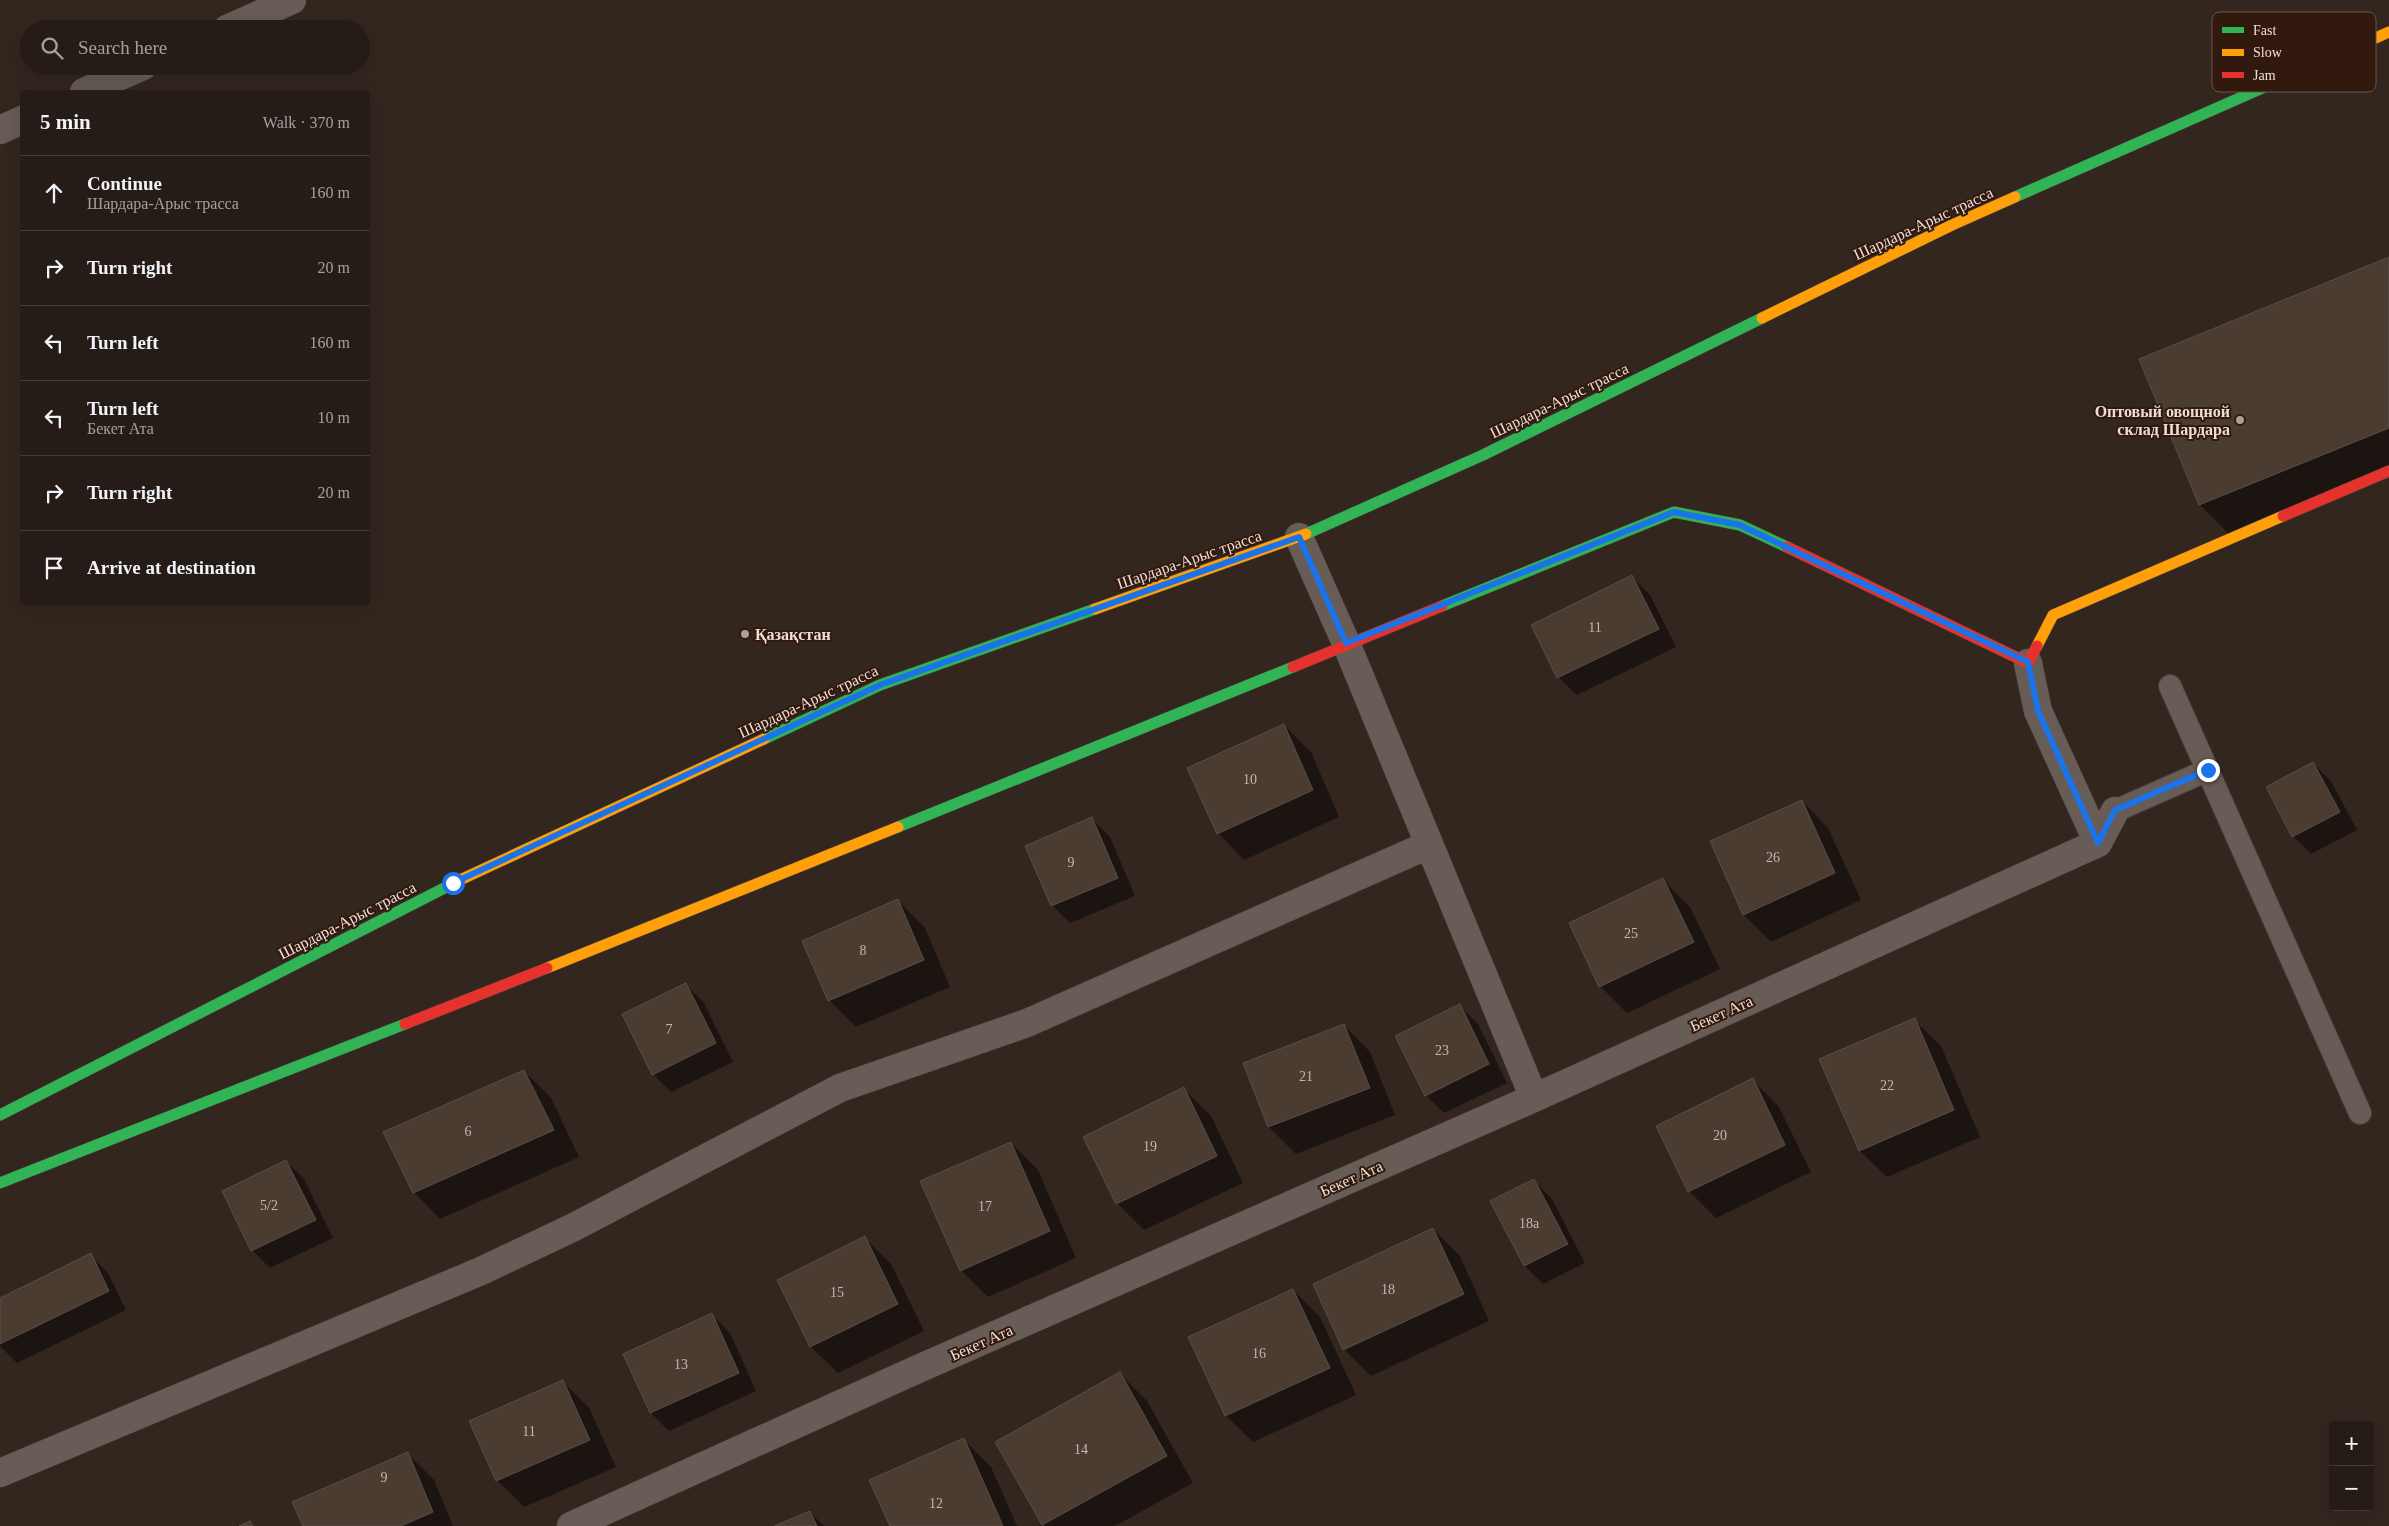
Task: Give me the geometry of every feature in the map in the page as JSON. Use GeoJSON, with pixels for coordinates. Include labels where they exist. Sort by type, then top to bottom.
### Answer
{"type":"FeatureCollection","features":[{"type":"Feature","properties":{"kind":"main road","name":"Шардара-Арыс трасса"},"geometry":{"type":"LineString","coordinates":[[0,1115],[453,883],[880,685],[1299,537],[1483,455],[1952,225],[2263,92]]}},
{"type":"Feature","properties":{"kind":"main road"},"geometry":{"type":"LineString","coordinates":[[0,1183],[678,916],[1346,643],[1674,512],[1740,525],[2028,662],[2054,615],[2389,472]]}},
{"type":"Feature","properties":{"kind":"street"},"geometry":{"type":"LineString","coordinates":[[247,20],[292,0]]}},
{"type":"Feature","properties":{"kind":"street"},"geometry":{"type":"LineString","coordinates":[[89,90],[123,75]]}},
{"type":"Feature","properties":{"kind":"street"},"geometry":{"type":"LineString","coordinates":[[0,130],[20,121]]}},
{"type":"Feature","properties":{"kind":"street"},"geometry":{"type":"LineString","coordinates":[[1299,537],[1346,643],[1428,846],[1534,1098]]}},
{"type":"Feature","properties":{"kind":"street"},"geometry":{"type":"LineString","coordinates":[[2028,662],[2038,711],[2098,843]]}},
{"type":"Feature","properties":{"kind":"street"},"geometry":{"type":"LineString","coordinates":[[2098,843],[2115,810]]}},
{"type":"Feature","properties":{"kind":"street","name":"Бекет Ата"},"geometry":{"type":"LineString","coordinates":[[571,1526],[910,1373],[1534,1098],[2098,843]]}},
{"type":"Feature","properties":{"kind":"street"},"geometry":{"type":"LineString","coordinates":[[0,1473],[481,1271],[572,1228],[840,1088],[1027,1023],[1428,846]]}},
{"type":"Feature","properties":{"kind":"lane"},"geometry":{"type":"LineString","coordinates":[[2170,686],[2360,1113]]}},
{"type":"Feature","properties":{"kind":"lane"},"geometry":{"type":"LineString","coordinates":[[2115,810],[2208,770]]}},
{"type":"Feature","properties":{"kind":"building"},"geometry":{"type":"Polygon","coordinates":[[[2389,257],[2389,428],[2199,505],[2139,359],[2389,257]]]}},
{"type":"Feature","properties":{"kind":"building"},"geometry":{"type":"Polygon","coordinates":[[[1632,575],[1659,629],[1557,678],[1531,625],[1632,575]]]}},
{"type":"Feature","properties":{"kind":"building"},"geometry":{"type":"Polygon","coordinates":[[[1284,724],[1313,790],[1217,834],[1187,768],[1284,724]]]}},
{"type":"Feature","properties":{"kind":"building"},"geometry":{"type":"Polygon","coordinates":[[[2313,762],[2340,812],[2292,837],[2266,787],[2313,762]]]}},
{"type":"Feature","properties":{"kind":"building"},"geometry":{"type":"Polygon","coordinates":[[[1802,800],[1835,873],[1743,915],[1710,841],[1802,800]]]}},
{"type":"Feature","properties":{"kind":"building"},"geometry":{"type":"Polygon","coordinates":[[[1092,817],[1118,878],[1051,906],[1025,846],[1092,817]]]}},
{"type":"Feature","properties":{"kind":"building"},"geometry":{"type":"Polygon","coordinates":[[[1663,878],[1694,942],[1599,987],[1569,923],[1663,878]]]}},
{"type":"Feature","properties":{"kind":"building"},"geometry":{"type":"Polygon","coordinates":[[[898,899],[924,960],[828,1001],[802,941],[898,899]]]}},
{"type":"Feature","properties":{"kind":"building"},"geometry":{"type":"Polygon","coordinates":[[[686,983],[716,1043],[652,1075],[622,1014],[686,983]]]}},
{"type":"Feature","properties":{"kind":"building"},"geometry":{"type":"Polygon","coordinates":[[[1460,1004],[1489,1064],[1425,1096],[1395,1036],[1460,1004]]]}},
{"type":"Feature","properties":{"kind":"building"},"geometry":{"type":"Polygon","coordinates":[[[1915,1018],[1954,1110],[1859,1151],[1819,1059],[1915,1018]]]}},
{"type":"Feature","properties":{"kind":"building"},"geometry":{"type":"Polygon","coordinates":[[[1344,1024],[1370,1088],[1268,1127],[1243,1063],[1344,1024]]]}},
{"type":"Feature","properties":{"kind":"building"},"geometry":{"type":"Polygon","coordinates":[[[524,1070],[554,1130],[413,1193],[383,1132],[524,1070]]]}},
{"type":"Feature","properties":{"kind":"building"},"geometry":{"type":"Polygon","coordinates":[[[1753,1078],[1785,1145],[1688,1192],[1656,1126],[1753,1078]]]}},
{"type":"Feature","properties":{"kind":"building"},"geometry":{"type":"Polygon","coordinates":[[[1184,1087],[1217,1156],[1116,1204],[1083,1137],[1184,1087]]]}},
{"type":"Feature","properties":{"kind":"building"},"geometry":{"type":"Polygon","coordinates":[[[1011,1142],[1050,1231],[960,1271],[920,1181],[1011,1142]]]}},
{"type":"Feature","properties":{"kind":"building"},"geometry":{"type":"Polygon","coordinates":[[[286,1160],[316,1220],[251,1251],[222,1191],[286,1160]]]}},
{"type":"Feature","properties":{"kind":"building"},"geometry":{"type":"Polygon","coordinates":[[[1534,1179],[1568,1244],[1524,1266],[1490,1201],[1534,1179]]]}},
{"type":"Feature","properties":{"kind":"building"},"geometry":{"type":"Polygon","coordinates":[[[1433,1228],[1464,1294],[1343,1350],[1313,1284],[1433,1228]]]}},
{"type":"Feature","properties":{"kind":"building"},"geometry":{"type":"Polygon","coordinates":[[[865,1236],[898,1304],[810,1347],[777,1280],[865,1236]]]}},
{"type":"Feature","properties":{"kind":"building"},"geometry":{"type":"Polygon","coordinates":[[[91,1253],[109,1291],[0,1344],[0,1298],[91,1253]]]}},
{"type":"Feature","properties":{"kind":"building"},"geometry":{"type":"Polygon","coordinates":[[[1293,1289],[1330,1368],[1225,1416],[1188,1337],[1293,1289]]]}},
{"type":"Feature","properties":{"kind":"building"},"geometry":{"type":"Polygon","coordinates":[[[712,1313],[739,1373],[650,1413],[623,1354],[712,1313]]]}},
{"type":"Feature","properties":{"kind":"building"},"geometry":{"type":"Polygon","coordinates":[[[1120,1372],[1167,1456],[1042,1525],[995,1442],[1120,1372]]]}},
{"type":"Feature","properties":{"kind":"building"},"geometry":{"type":"Polygon","coordinates":[[[563,1380],[590,1440],[496,1481],[469,1421],[563,1380]]]}},
{"type":"Feature","properties":{"kind":"building"},"geometry":{"type":"Polygon","coordinates":[[[964,1438],[1003,1526],[890,1526],[869,1480],[964,1438]]]}},
{"type":"Feature","properties":{"kind":"building"},"geometry":{"type":"Polygon","coordinates":[[[408,1452],[433,1512],[401,1526],[303,1526],[292,1502],[408,1452]]]}},
{"type":"Feature","properties":{"kind":"building"},"geometry":{"type":"Polygon","coordinates":[[[810,1511],[817,1526],[774,1526],[810,1511]]]}},
{"type":"Feature","properties":{"kind":"building"},"geometry":{"type":"Polygon","coordinates":[[[250,1521],[253,1526],[239,1526],[250,1521]]]}},
{"type":"Feature","properties":{"kind":"traffic: fast"},"geometry":{"type":"LineString","coordinates":[[2015,197],[2253,92]]}},
{"type":"Feature","properties":{"kind":"traffic: fast"},"geometry":{"type":"LineString","coordinates":[[1306,534],[1483,455],[1762,318]]}},
{"type":"Feature","properties":{"kind":"traffic: fast"},"geometry":{"type":"LineString","coordinates":[[1442,606],[1674,512],[1740,525],[1787,547]]}},
{"type":"Feature","properties":{"kind":"traffic: fast"},"geometry":{"type":"LineString","coordinates":[[764,739],[880,685],[1095,609]]}},
{"type":"Feature","properties":{"kind":"traffic: fast"},"geometry":{"type":"LineString","coordinates":[[898,827],[1293,667]]}},
{"type":"Feature","properties":{"kind":"traffic: fast"},"geometry":{"type":"LineString","coordinates":[[0,1115],[462,879]]}},
{"type":"Feature","properties":{"kind":"traffic: fast"},"geometry":{"type":"LineString","coordinates":[[0,1183],[405,1024]]}},
{"type":"Feature","properties":{"kind":"traffic: slow"},"geometry":{"type":"LineString","coordinates":[[2376,38],[2389,32]]}},
{"type":"Feature","properties":{"kind":"traffic: slow"},"geometry":{"type":"LineString","coordinates":[[1762,318],[1952,225],[2015,197]]}},
{"type":"Feature","properties":{"kind":"traffic: slow"},"geometry":{"type":"LineString","coordinates":[[2037,646],[2053,615],[2283,516]]}},
{"type":"Feature","properties":{"kind":"traffic: slow"},"geometry":{"type":"LineString","coordinates":[[1095,609],[1306,534]]}},
{"type":"Feature","properties":{"kind":"traffic: slow"},"geometry":{"type":"LineString","coordinates":[[462,879],[764,739]]}},
{"type":"Feature","properties":{"kind":"traffic: slow"},"geometry":{"type":"LineString","coordinates":[[547,968],[898,827]]}},
{"type":"Feature","properties":{"kind":"traffic: jam"},"geometry":{"type":"LineString","coordinates":[[2283,516],[2389,471]]}},
{"type":"Feature","properties":{"kind":"traffic: jam"},"geometry":{"type":"LineString","coordinates":[[1787,547],[2028,663],[2037,646]]}},
{"type":"Feature","properties":{"kind":"traffic: jam"},"geometry":{"type":"LineString","coordinates":[[1293,667],[1442,606]]}},
{"type":"Feature","properties":{"kind":"traffic: jam"},"geometry":{"type":"LineString","coordinates":[[405,1024],[547,968]]}},
{"type":"Feature","properties":{"kind":"place","name":"Оптовый овощной склад Шардара"},"geometry":{"type":"Point","coordinates":[2240,420]}},
{"type":"Feature","properties":{"kind":"place","name":"Қазақстан"},"geometry":{"type":"Point","coordinates":[745,634]}},
{"type":"Feature","properties":{"kind":"route"},"geometry":{"type":"LineString","coordinates":[[453,883],[880,685],[1299,537],[1346,643],[1674,512],[1740,525],[2028,662],[2038,711],[2098,843],[2115,810],[2208,770]]}}]}
